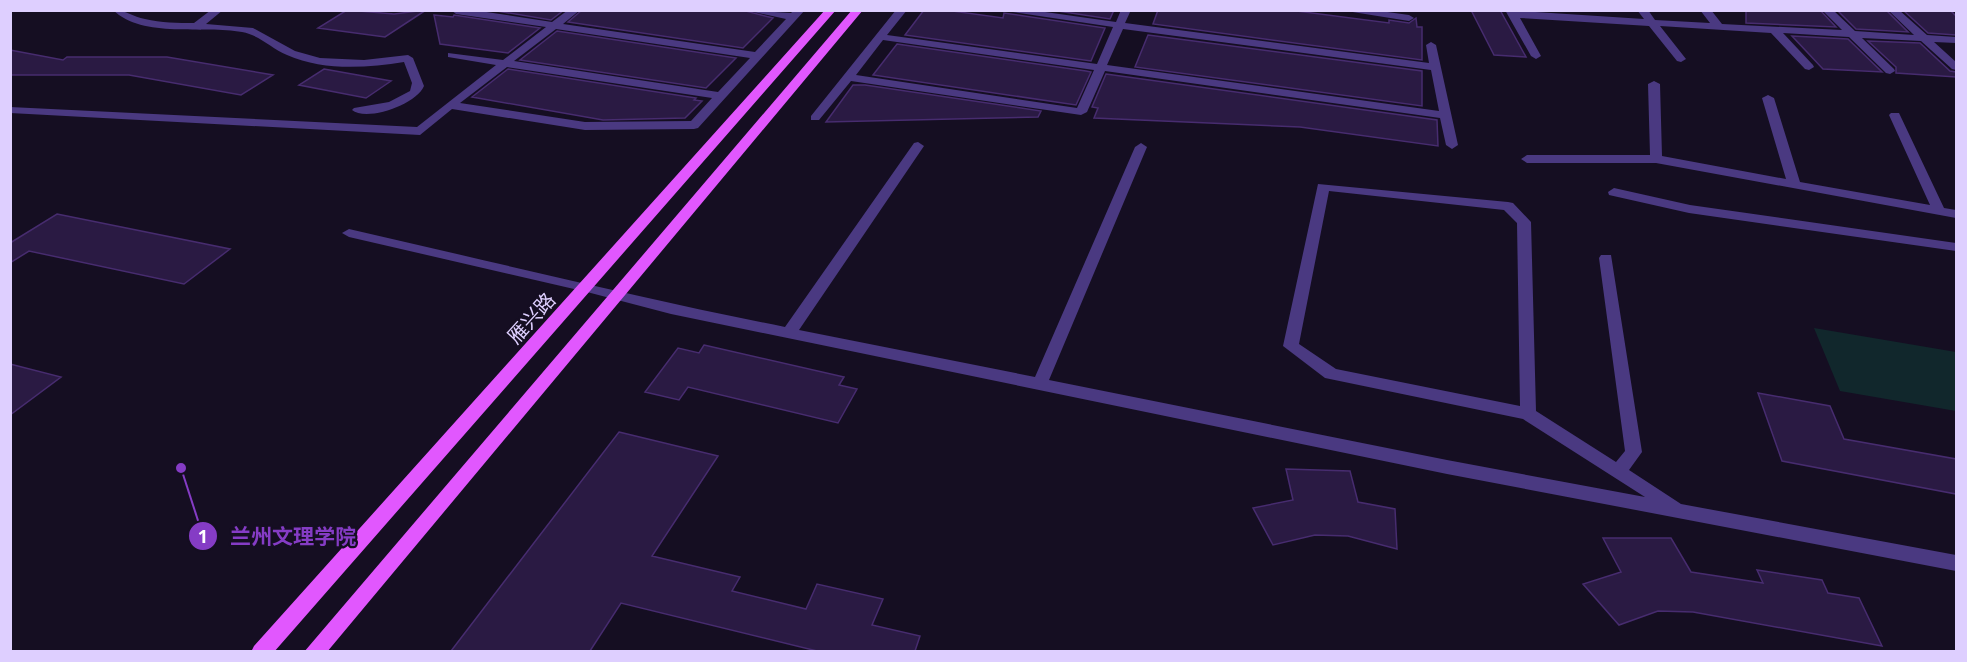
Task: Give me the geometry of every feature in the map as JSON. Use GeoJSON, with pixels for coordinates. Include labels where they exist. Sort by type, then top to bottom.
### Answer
{"type":"FeatureCollection","features":[{"type":"Feature","properties":{"kind":"main road","name":"雁兴路"},"geometry":{"type":"LineString","coordinates":[[261,651],[831,10]]}},
{"type":"Feature","properties":{"kind":"main road"},"geometry":{"type":"LineString","coordinates":[[314,651],[858,10]]}},
{"type":"Feature","properties":{"kind":"street"},"geometry":{"type":"LineString","coordinates":[[118,10],[126,17],[142,22],[173,26],[198,25],[244,29],[271,39],[291,52],[329,62],[364,64],[408,58],[418,84],[415,92],[404,100],[387,107],[358,110]]}},
{"type":"Feature","properties":{"kind":"street"},"geometry":{"type":"LineString","coordinates":[[198,25],[218,10]]}},
{"type":"Feature","properties":{"kind":"street"},"geometry":{"type":"LineString","coordinates":[[10,110],[420,131],[450,105],[575,10]]}},
{"type":"Feature","properties":{"kind":"street"},"geometry":{"type":"LineString","coordinates":[[749,10],[798,14]]}},
{"type":"Feature","properties":{"kind":"street"},"geometry":{"type":"LineString","coordinates":[[815,118],[902,10]]}},
{"type":"Feature","properties":{"kind":"street"},"geometry":{"type":"LineString","coordinates":[[1004,10],[1436,67]]}},
{"type":"Feature","properties":{"kind":"street"},"geometry":{"type":"LineString","coordinates":[[848,78],[1081,112],[1126,10]]}},
{"type":"Feature","properties":{"kind":"street"},"geometry":{"type":"LineString","coordinates":[[1345,10],[1409,18]]}},
{"type":"Feature","properties":{"kind":"street"},"geometry":{"type":"LineString","coordinates":[[1642,10],[1681,58]]}},
{"type":"Feature","properties":{"kind":"street"},"geometry":{"type":"LineString","coordinates":[[1705,10],[1719,27]]}},
{"type":"Feature","properties":{"kind":"street"},"geometry":{"type":"LineString","coordinates":[[1827,10],[1890,71]]}},
{"type":"Feature","properties":{"kind":"street"},"geometry":{"type":"LineString","coordinates":[[1893,10],[1956,67]]}},
{"type":"Feature","properties":{"kind":"street"},"geometry":{"type":"LineString","coordinates":[[456,11],[557,24],[758,56]]}},
{"type":"Feature","properties":{"kind":"street"},"geometry":{"type":"LineString","coordinates":[[1512,13],[1578,15],[1652,23],[1956,40]]}},
{"type":"Feature","properties":{"kind":"street"},"geometry":{"type":"LineString","coordinates":[[1512,13],[1536,56]]}},
{"type":"Feature","properties":{"kind":"street"},"geometry":{"type":"LineString","coordinates":[[450,105],[585,126],[694,125],[798,14]]}},
{"type":"Feature","properties":{"kind":"street"},"geometry":{"type":"LineString","coordinates":[[1578,15],[1589,31]]}},
{"type":"Feature","properties":{"kind":"street"},"geometry":{"type":"LineString","coordinates":[[1774,30],[1809,67]]}},
{"type":"Feature","properties":{"kind":"street"},"geometry":{"type":"LineString","coordinates":[[881,37],[1446,115]]}},
{"type":"Feature","properties":{"kind":"street"},"geometry":{"type":"LineString","coordinates":[[1431,45],[1452,145]]}},
{"type":"Feature","properties":{"kind":"street"},"geometry":{"type":"LineString","coordinates":[[452,55],[719,96]]}},
{"type":"Feature","properties":{"kind":"street"},"geometry":{"type":"LineString","coordinates":[[1654,84],[1656,159]]}},
{"type":"Feature","properties":{"kind":"street"},"geometry":{"type":"LineString","coordinates":[[1768,98],[1794,184]]}},
{"type":"Feature","properties":{"kind":"street"},"geometry":{"type":"LineString","coordinates":[[1895,115],[1938,209]]}},
{"type":"Feature","properties":{"kind":"street"},"geometry":{"type":"LineString","coordinates":[[789,333],[918,146]]}},
{"type":"Feature","properties":{"kind":"street"},"geometry":{"type":"LineString","coordinates":[[1040,384],[1141,147]]}},
{"type":"Feature","properties":{"kind":"street"},"geometry":{"type":"LineString","coordinates":[[1527,159],[1656,159],[1956,214]]}},
{"type":"Feature","properties":{"kind":"street"},"geometry":{"type":"LineString","coordinates":[[1528,414],[1524,222],[1508,206],[1323,187],[1291,346],[1331,374],[1528,414],[1682,511]]}},
{"type":"Feature","properties":{"kind":"street"},"geometry":{"type":"LineString","coordinates":[[1614,192],[1689,209],[1956,247]]}},
{"type":"Feature","properties":{"kind":"street"},"geometry":{"type":"LineString","coordinates":[[349,233],[587,287],[671,309],[1447,467],[1956,563]]}},
{"type":"Feature","properties":{"kind":"street"},"geometry":{"type":"LineString","coordinates":[[1606,258],[1634,452],[1618,471]]}},
{"type":"Feature","properties":{"kind":"green space"},"geometry":{"type":"Polygon","coordinates":[[[1814,328],[1956,352],[1956,411],[1840,391],[1814,328]]]}},
{"type":"Feature","properties":{"kind":"building"},"geometry":{"type":"Polygon","coordinates":[[[347,10],[394,14],[426,10],[385,37],[318,28],[347,10]]]}},
{"type":"Feature","properties":{"kind":"building"},"geometry":{"type":"Polygon","coordinates":[[[491,10],[564,10],[551,20],[491,10]]]}},
{"type":"Feature","properties":{"kind":"building"},"geometry":{"type":"Polygon","coordinates":[[[582,10],[742,10],[773,18],[743,48],[568,22],[582,10]]]}},
{"type":"Feature","properties":{"kind":"building"},"geometry":{"type":"Polygon","coordinates":[[[924,10],[945,10],[1003,18],[1004,13],[1105,28],[1091,61],[905,35],[924,10]]]}},
{"type":"Feature","properties":{"kind":"building"},"geometry":{"type":"Polygon","coordinates":[[[1051,10],[1114,10],[1110,19],[1051,10]]]}},
{"type":"Feature","properties":{"kind":"building"},"geometry":{"type":"Polygon","coordinates":[[[1158,10],[1289,10],[1389,23],[1389,20],[1409,23],[1416,18],[1417,27],[1422,27],[1422,60],[1153,24],[1158,10]]]}},
{"type":"Feature","properties":{"kind":"building"},"geometry":{"type":"Polygon","coordinates":[[[1471,10],[1500,10],[1526,57],[1494,55],[1471,10]]]}},
{"type":"Feature","properties":{"kind":"building"},"geometry":{"type":"Polygon","coordinates":[[[1746,10],[1820,10],[1836,27],[1746,23],[1746,10]]]}},
{"type":"Feature","properties":{"kind":"building"},"geometry":{"type":"Polygon","coordinates":[[[1837,10],[1886,10],[1908,32],[1856,29],[1837,10]]]}},
{"type":"Feature","properties":{"kind":"building"},"geometry":{"type":"Polygon","coordinates":[[[1903,10],[1950,10],[1956,16],[1956,35],[1928,33],[1903,10]]]}},
{"type":"Feature","properties":{"kind":"building"},"geometry":{"type":"Polygon","coordinates":[[[434,15],[453,17],[454,15],[540,28],[508,53],[440,44],[434,15]]]}},
{"type":"Feature","properties":{"kind":"building"},"geometry":{"type":"Polygon","coordinates":[[[557,31],[736,58],[706,88],[520,60],[557,31]]]}},
{"type":"Feature","properties":{"kind":"building"},"geometry":{"type":"Polygon","coordinates":[[[1148,35],[1422,71],[1422,106],[1135,67],[1148,35]]]}},
{"type":"Feature","properties":{"kind":"building"},"geometry":{"type":"Polygon","coordinates":[[[1792,36],[1848,39],[1882,72],[1823,69],[1792,36]]]}},
{"type":"Feature","properties":{"kind":"building"},"geometry":{"type":"Polygon","coordinates":[[[1868,41],[1920,43],[1950,71],[1956,72],[1956,77],[1896,73],[1896,67],[1868,41]]]}},
{"type":"Feature","properties":{"kind":"building"},"geometry":{"type":"Polygon","coordinates":[[[897,44],[1091,72],[1076,105],[873,75],[897,44]]]}},
{"type":"Feature","properties":{"kind":"building"},"geometry":{"type":"Polygon","coordinates":[[[10,50],[63,60],[67,57],[167,57],[273,75],[241,95],[129,75],[10,75],[10,50]]]}},
{"type":"Feature","properties":{"kind":"building"},"geometry":{"type":"Polygon","coordinates":[[[324,69],[391,81],[366,98],[299,85],[324,69]]]}},
{"type":"Feature","properties":{"kind":"building"},"geometry":{"type":"Polygon","coordinates":[[[508,69],[696,98],[694,100],[702,101],[685,118],[603,120],[472,97],[508,69]]]}},
{"type":"Feature","properties":{"kind":"building"},"geometry":{"type":"Polygon","coordinates":[[[1106,74],[1437,120],[1438,146],[1300,127],[1094,118],[1098,108],[1092,107],[1106,74]]]}},
{"type":"Feature","properties":{"kind":"building"},"geometry":{"type":"Polygon","coordinates":[[[853,85],[1041,111],[1038,117],[826,122],[853,85]]]}},
{"type":"Feature","properties":{"kind":"building"},"geometry":{"type":"Polygon","coordinates":[[[57,214],[230,249],[184,284],[29,251],[10,263],[10,243],[57,214]]]}},
{"type":"Feature","properties":{"kind":"building"},"geometry":{"type":"Polygon","coordinates":[[[704,345],[844,377],[839,385],[857,389],[838,423],[688,387],[679,400],[645,392],[678,348],[699,353],[704,345]]]}},
{"type":"Feature","properties":{"kind":"building"},"geometry":{"type":"Polygon","coordinates":[[[10,364],[61,377],[10,415],[10,364]]]}},
{"type":"Feature","properties":{"kind":"building"},"geometry":{"type":"Polygon","coordinates":[[[1758,393],[1830,406],[1844,439],[1956,459],[1956,494],[1782,461],[1758,393]]]}},
{"type":"Feature","properties":{"kind":"building"},"geometry":{"type":"Polygon","coordinates":[[[619,432],[718,456],[652,556],[740,577],[732,591],[806,609],[817,584],[883,599],[872,625],[920,636],[915,651],[817,651],[621,603],[590,651],[451,651],[619,432]]]}},
{"type":"Feature","properties":{"kind":"building"},"geometry":{"type":"Polygon","coordinates":[[[1286,469],[1350,471],[1358,502],[1395,509],[1397,549],[1348,536],[1315,535],[1273,545],[1253,508],[1293,500],[1286,469]]]}},
{"type":"Feature","properties":{"kind":"building"},"geometry":{"type":"Polygon","coordinates":[[[1603,538],[1671,538],[1691,572],[1763,583],[1757,570],[1822,580],[1828,593],[1859,598],[1882,646],[1693,612],[1658,611],[1619,625],[1583,584],[1621,572],[1603,538]]]}},
{"type":"Feature","properties":{"kind":"place","name":"兰州文理学院"},"geometry":{"type":"Point","coordinates":[181,468]}}]}
